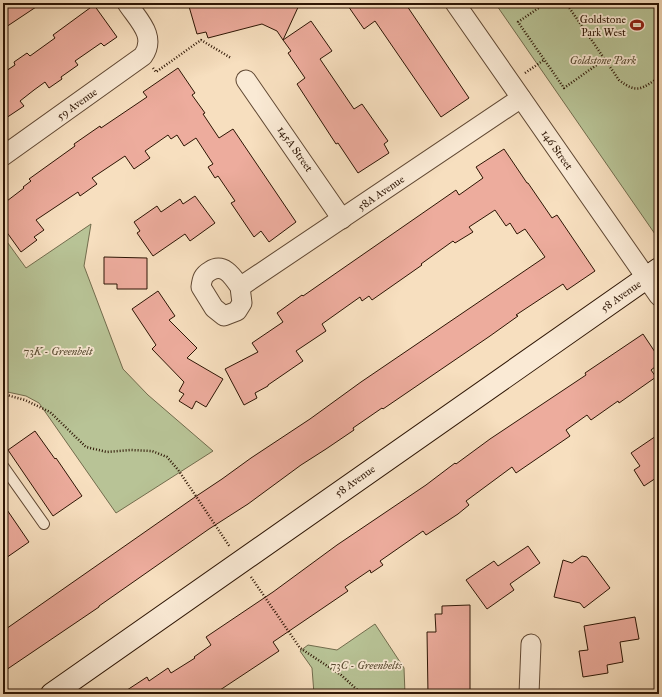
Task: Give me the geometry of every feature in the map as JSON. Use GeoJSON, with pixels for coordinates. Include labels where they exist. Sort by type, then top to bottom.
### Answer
{"type":"FeatureCollection","features":[{"type":"Feature","properties":{"kind":"street"},"geometry":{"type":"LineString","coordinates":[[127,3],[145,29],[149,38],[149,56]]}},
{"type":"Feature","properties":{"kind":"street","name":"146 Street"},"geometry":{"type":"LineString","coordinates":[[455,3],[521,98],[653,274],[659,296]]}},
{"type":"Feature","properties":{"kind":"street","name":"59 Avenue"},"geometry":{"type":"LineString","coordinates":[[3,156],[143,56],[149,56]]}},
{"type":"Feature","properties":{"kind":"street","name":"145A Street"},"geometry":{"type":"LineString","coordinates":[[246,80],[342,219]]}},
{"type":"Feature","properties":{"kind":"street","name":"58A Avenue"},"geometry":{"type":"LineString","coordinates":[[240,287],[521,98]]}},
{"type":"Feature","properties":{"kind":"street","name":"58 Avenue"},"geometry":{"type":"LineString","coordinates":[[52,694],[653,274]]}},
{"type":"Feature","properties":{"kind":"street"},"geometry":{"type":"LineString","coordinates":[[529,694],[531,644]]}},
{"type":"Feature","properties":{"kind":"lane"},"geometry":{"type":"LineString","coordinates":[[3,466],[44,524]]}},
{"type":"Feature","properties":{"kind":"path"},"geometry":{"type":"LineString","coordinates":[[546,3],[518,22],[564,88],[605,59]]}},
{"type":"Feature","properties":{"kind":"path"},"geometry":{"type":"LineString","coordinates":[[566,3],[619,80],[631,88],[643,88],[659,77]]}},
{"type":"Feature","properties":{"kind":"path"},"geometry":{"type":"LineString","coordinates":[[149,56],[156,72],[201,40],[231,58]]}},
{"type":"Feature","properties":{"kind":"path"},"geometry":{"type":"LineString","coordinates":[[524,74],[544,60]]}},
{"type":"Feature","properties":{"kind":"path"},"geometry":{"type":"LineString","coordinates":[[3,394],[25,400],[50,412],[86,447],[107,452],[131,450],[152,451],[167,458],[179,471],[232,550]]}},
{"type":"Feature","properties":{"kind":"path"},"geometry":{"type":"LineString","coordinates":[[248,573],[300,648],[341,675],[362,694]]}},
{"type":"Feature","properties":{"kind":"green space","name":"Goldstone Park"},"geometry":{"type":"Polygon","coordinates":[[[495,3],[659,3],[659,236],[655,234],[495,3]]]}},
{"type":"Feature","properties":{"kind":"green space","name":"73K - Greenbelt"},"geometry":{"type":"Polygon","coordinates":[[[91,224],[84,266],[123,369],[148,395],[213,451],[116,513],[39,403],[26,396],[3,391],[3,240],[5,239],[26,268],[91,224]]]}},
{"type":"Feature","properties":{"kind":"green space","name":"73C - Greenbelts"},"geometry":{"type":"Polygon","coordinates":[[[375,624],[404,668],[405,694],[314,694],[312,668],[300,651],[308,645],[337,650],[375,624]]]}},
{"type":"Feature","properties":{"kind":"building"},"geometry":{"type":"Polygon","coordinates":[[[3,3],[42,3],[3,29],[3,3]]]}},
{"type":"Feature","properties":{"kind":"building"},"geometry":{"type":"Polygon","coordinates":[[[188,3],[300,3],[283,40],[277,31],[262,24],[208,38],[206,32],[197,34],[188,3]]]}},
{"type":"Feature","properties":{"kind":"building"},"geometry":{"type":"Polygon","coordinates":[[[346,3],[405,3],[469,98],[441,117],[375,21],[364,29],[346,3]]]}},
{"type":"Feature","properties":{"kind":"building"},"geometry":{"type":"Polygon","coordinates":[[[94,5],[117,37],[104,46],[101,43],[75,61],[78,65],[49,88],[45,82],[34,90],[20,101],[24,106],[3,120],[3,73],[15,65],[14,62],[27,53],[30,56],[55,38],[53,35],[94,5]]]}},
{"type":"Feature","properties":{"kind":"building"},"geometry":{"type":"Polygon","coordinates":[[[311,21],[332,51],[320,59],[354,109],[362,104],[388,141],[384,144],[389,153],[358,173],[338,143],[336,144],[297,84],[305,78],[288,53],[291,51],[283,40],[311,21]]]}},
{"type":"Feature","properties":{"kind":"building"},"geometry":{"type":"Polygon","coordinates":[[[178,68],[195,93],[192,95],[205,113],[203,114],[219,138],[233,129],[296,222],[269,242],[261,231],[254,237],[231,203],[235,201],[218,176],[215,178],[208,167],[213,164],[196,138],[184,146],[177,135],[171,139],[168,135],[145,151],[150,158],[134,169],[125,156],[92,178],[97,184],[80,196],[78,192],[36,220],[44,230],[34,237],[37,240],[21,252],[3,227],[3,204],[24,188],[23,187],[31,181],[29,179],[75,146],[74,144],[147,97],[143,92],[178,68]]]}},
{"type":"Feature","properties":{"kind":"building"},"geometry":{"type":"Polygon","coordinates":[[[504,149],[552,218],[557,215],[595,271],[567,290],[563,284],[516,315],[518,316],[490,336],[353,428],[354,430],[301,465],[248,504],[209,529],[99,607],[3,672],[3,631],[251,458],[310,419],[361,382],[545,257],[525,229],[517,234],[510,223],[506,226],[495,210],[469,227],[473,232],[455,243],[453,241],[372,300],[369,296],[362,301],[360,297],[322,324],[326,331],[296,351],[303,361],[268,386],[255,393],[257,398],[244,405],[225,369],[258,352],[252,343],[283,322],[277,313],[456,190],[459,195],[483,178],[476,167],[504,149]]]}},
{"type":"Feature","properties":{"kind":"building"},"geometry":{"type":"Polygon","coordinates":[[[195,196],[215,223],[190,241],[185,234],[153,256],[137,233],[140,231],[134,222],[157,206],[161,212],[180,199],[183,204],[195,196]]]}},
{"type":"Feature","properties":{"kind":"building"},"geometry":{"type":"Polygon","coordinates":[[[104,257],[147,258],[147,289],[117,289],[117,284],[104,284],[104,257]]]}},
{"type":"Feature","properties":{"kind":"building"},"geometry":{"type":"Polygon","coordinates":[[[158,291],[175,316],[169,320],[197,348],[187,358],[223,379],[206,407],[196,401],[192,409],[179,401],[184,394],[179,391],[184,382],[152,349],[156,345],[132,309],[158,291]]]}},
{"type":"Feature","properties":{"kind":"building"},"geometry":{"type":"Polygon","coordinates":[[[643,334],[659,358],[659,364],[651,370],[656,377],[619,403],[618,401],[591,420],[587,415],[566,430],[570,436],[516,473],[512,467],[466,501],[469,505],[458,514],[426,535],[423,531],[380,561],[383,565],[371,573],[370,570],[345,587],[348,591],[273,642],[279,651],[214,694],[121,694],[147,677],[149,681],[168,668],[171,673],[195,658],[194,657],[211,645],[206,637],[273,592],[337,545],[426,485],[455,463],[456,464],[490,439],[586,375],[585,373],[643,334]]]}},
{"type":"Feature","properties":{"kind":"building"},"geometry":{"type":"Polygon","coordinates":[[[35,431],[82,496],[53,516],[8,450],[35,431]]]}},
{"type":"Feature","properties":{"kind":"building"},"geometry":{"type":"Polygon","coordinates":[[[659,434],[659,476],[644,486],[634,470],[640,466],[631,453],[659,434]]]}},
{"type":"Feature","properties":{"kind":"building"},"geometry":{"type":"Polygon","coordinates":[[[3,504],[29,542],[3,560],[3,504]]]}},
{"type":"Feature","properties":{"kind":"building"},"geometry":{"type":"Polygon","coordinates":[[[528,546],[540,563],[510,584],[514,590],[487,609],[466,580],[494,561],[498,566],[528,546]]]}},
{"type":"Feature","properties":{"kind":"building"},"geometry":{"type":"Polygon","coordinates":[[[582,556],[587,557],[610,588],[584,608],[580,603],[554,597],[563,560],[572,563],[582,556]]]}},
{"type":"Feature","properties":{"kind":"building"},"geometry":{"type":"Polygon","coordinates":[[[470,605],[470,694],[428,694],[427,632],[436,632],[435,614],[442,614],[442,606],[470,605]]]}},
{"type":"Feature","properties":{"kind":"building"},"geometry":{"type":"Polygon","coordinates":[[[635,617],[639,639],[620,642],[623,662],[607,665],[608,673],[583,677],[579,651],[588,650],[584,626],[635,617]]]}},
{"type":"Feature","properties":{"kind":"place","name":"Goldstone Park West"},"geometry":{"type":"Point","coordinates":[637,25]}}]}
